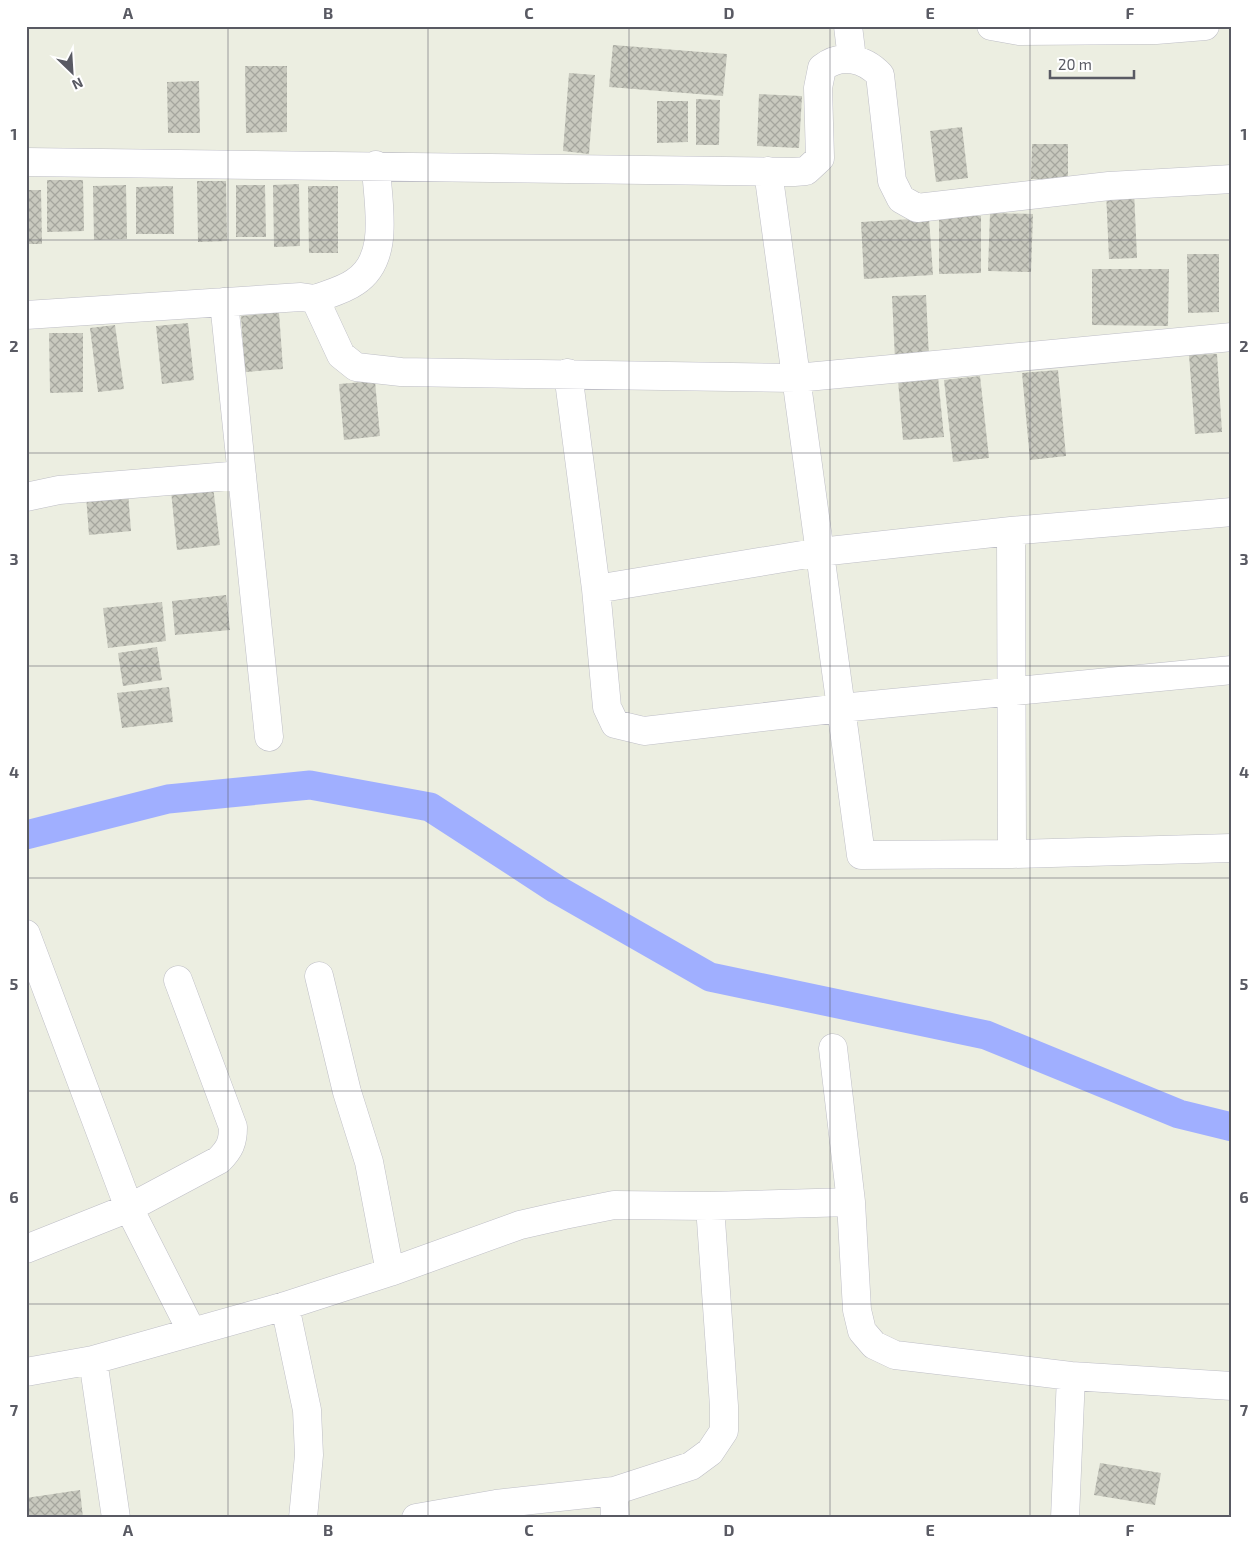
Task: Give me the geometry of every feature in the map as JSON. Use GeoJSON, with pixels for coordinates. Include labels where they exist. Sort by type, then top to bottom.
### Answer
{"type":"FeatureCollection","features":[{"type":"Feature","properties":{"kind":"street"},"geometry":{"type":"LineString","coordinates":[[848,26],[852,59]]}},
{"type":"Feature","properties":{"kind":"street"},"geometry":{"type":"LineString","coordinates":[[991,26],[1019,31],[1156,30],[1205,26]]}},
{"type":"Feature","properties":{"kind":"street"},"geometry":{"type":"LineString","coordinates":[[26,162],[806,171],[820,158],[818,88],[822,68],[832,60],[852,59],[873,68],[880,75],[892,181],[901,199],[917,208],[1109,186],[1232,179]]}},
{"type":"Feature","properties":{"kind":"street"},"geometry":{"type":"LineString","coordinates":[[26,315],[301,297],[315,299],[355,282],[370,268],[379,245],[376,165]]}},
{"type":"Feature","properties":{"kind":"street"},"geometry":{"type":"LineString","coordinates":[[768,171],[861,855],[1012,854],[1232,848]]}},
{"type":"Feature","properties":{"kind":"street"},"geometry":{"type":"LineString","coordinates":[[315,299],[341,355],[356,367],[401,372],[568,373],[796,378],[1232,337]]}},
{"type":"Feature","properties":{"kind":"street"},"geometry":{"type":"LineString","coordinates":[[224,302],[269,737]]}},
{"type":"Feature","properties":{"kind":"street"},"geometry":{"type":"LineString","coordinates":[[568,373],[596,589],[608,707],[615,724],[644,731],[841,708],[1232,670]]}},
{"type":"Feature","properties":{"kind":"street"},"geometry":{"type":"LineString","coordinates":[[26,496],[59,490],[242,475]]}},
{"type":"Feature","properties":{"kind":"street"},"geometry":{"type":"LineString","coordinates":[[596,589],[820,552],[1011,531],[1232,512]]}},
{"type":"Feature","properties":{"kind":"street"},"geometry":{"type":"LineString","coordinates":[[1011,531],[1012,854]]}},
{"type":"Feature","properties":{"kind":"street"},"geometry":{"type":"LineString","coordinates":[[29,951],[129,1208],[192,1332]]}},
{"type":"Feature","properties":{"kind":"street"},"geometry":{"type":"LineString","coordinates":[[319,976],[347,1092],[369,1162],[390,1272]]}},
{"type":"Feature","properties":{"kind":"street"},"geometry":{"type":"LineString","coordinates":[[26,1249],[129,1208],[219,1160],[234,1140],[233,1127],[178,980]]}},
{"type":"Feature","properties":{"kind":"street"},"geometry":{"type":"LineString","coordinates":[[833,1048],[851,1202],[857,1310],[862,1331],[874,1345],[895,1355],[1071,1376],[1232,1386]]}},
{"type":"Feature","properties":{"kind":"street"},"geometry":{"type":"LineString","coordinates":[[26,1372],[93,1360],[285,1306],[390,1272],[520,1225],[564,1214],[614,1205],[710,1206],[851,1202]]}},
{"type":"Feature","properties":{"kind":"street"},"geometry":{"type":"LineString","coordinates":[[416,1518],[496,1511],[614,1491],[691,1466],[710,1452],[724,1431],[710,1206]]}},
{"type":"Feature","properties":{"kind":"street"},"geometry":{"type":"LineString","coordinates":[[285,1306],[307,1410],[309,1455],[303,1518]]}},
{"type":"Feature","properties":{"kind":"street"},"geometry":{"type":"LineString","coordinates":[[93,1360],[116,1518]]}},
{"type":"Feature","properties":{"kind":"street"},"geometry":{"type":"LineString","coordinates":[[1065,1518],[1071,1376]]}},
{"type":"Feature","properties":{"kind":"street"},"geometry":{"type":"LineString","coordinates":[[614,1491],[615,1518]]}},
{"type":"Feature","properties":{"kind":"building"},"geometry":{"type":"Polygon","coordinates":[[[613,45],[727,54],[723,96],[609,87],[613,45]]]}},
{"type":"Feature","properties":{"kind":"building"},"geometry":{"type":"Polygon","coordinates":[[[245,66],[287,66],[287,132],[246,133],[245,66]]]}},
{"type":"Feature","properties":{"kind":"building"},"geometry":{"type":"Polygon","coordinates":[[[569,73],[595,75],[589,154],[563,151],[569,73]]]}},
{"type":"Feature","properties":{"kind":"building"},"geometry":{"type":"Polygon","coordinates":[[[199,81],[200,133],[168,133],[167,82],[199,81]]]}},
{"type":"Feature","properties":{"kind":"building"},"geometry":{"type":"Polygon","coordinates":[[[759,94],[802,96],[799,148],[757,146],[759,94]]]}},
{"type":"Feature","properties":{"kind":"building"},"geometry":{"type":"Polygon","coordinates":[[[696,99],[720,100],[719,145],[696,145],[696,99]]]}},
{"type":"Feature","properties":{"kind":"building"},"geometry":{"type":"Polygon","coordinates":[[[657,101],[688,101],[688,142],[657,143],[657,101]]]}},
{"type":"Feature","properties":{"kind":"building"},"geometry":{"type":"Polygon","coordinates":[[[962,127],[968,178],[936,182],[930,131],[962,127]]]}},
{"type":"Feature","properties":{"kind":"building"},"geometry":{"type":"Polygon","coordinates":[[[1032,144],[1068,144],[1068,179],[1031,179],[1032,144]]]}},
{"type":"Feature","properties":{"kind":"building"},"geometry":{"type":"Polygon","coordinates":[[[47,180],[83,180],[84,231],[47,232],[47,180]]]}},
{"type":"Feature","properties":{"kind":"building"},"geometry":{"type":"Polygon","coordinates":[[[197,181],[226,181],[227,241],[198,242],[197,181]]]}},
{"type":"Feature","properties":{"kind":"building"},"geometry":{"type":"Polygon","coordinates":[[[299,184],[300,246],[274,247],[273,185],[299,184]]]}},
{"type":"Feature","properties":{"kind":"building"},"geometry":{"type":"Polygon","coordinates":[[[126,185],[127,239],[94,240],[93,186],[126,185]]]}},
{"type":"Feature","properties":{"kind":"building"},"geometry":{"type":"Polygon","coordinates":[[[236,185],[265,185],[266,237],[236,237],[236,185]]]}},
{"type":"Feature","properties":{"kind":"building"},"geometry":{"type":"Polygon","coordinates":[[[173,186],[174,234],[136,234],[136,187],[173,186]]]}},
{"type":"Feature","properties":{"kind":"building"},"geometry":{"type":"Polygon","coordinates":[[[308,186],[338,186],[338,253],[309,253],[308,186]]]}},
{"type":"Feature","properties":{"kind":"building"},"geometry":{"type":"Polygon","coordinates":[[[26,190],[41,190],[42,244],[26,244],[26,190]]]}},
{"type":"Feature","properties":{"kind":"building"},"geometry":{"type":"Polygon","coordinates":[[[1134,190],[1137,258],[1109,259],[1106,191],[1134,190]]]}},
{"type":"Feature","properties":{"kind":"building"},"geometry":{"type":"Polygon","coordinates":[[[990,213],[1033,214],[1031,272],[988,271],[990,213]]]}},
{"type":"Feature","properties":{"kind":"building"},"geometry":{"type":"Polygon","coordinates":[[[939,216],[981,216],[981,273],[939,274],[939,216]]]}},
{"type":"Feature","properties":{"kind":"building"},"geometry":{"type":"Polygon","coordinates":[[[929,218],[933,275],[864,279],[861,222],[929,218]]]}},
{"type":"Feature","properties":{"kind":"building"},"geometry":{"type":"Polygon","coordinates":[[[1187,254],[1219,254],[1219,312],[1188,313],[1187,254]]]}},
{"type":"Feature","properties":{"kind":"building"},"geometry":{"type":"Polygon","coordinates":[[[1092,269],[1169,269],[1168,326],[1092,325],[1092,269]]]}},
{"type":"Feature","properties":{"kind":"building"},"geometry":{"type":"Polygon","coordinates":[[[926,295],[929,358],[895,360],[892,296],[926,295]]]}},
{"type":"Feature","properties":{"kind":"building"},"geometry":{"type":"Polygon","coordinates":[[[279,312],[283,369],[245,372],[241,316],[279,312]]]}},
{"type":"Feature","properties":{"kind":"building"},"geometry":{"type":"Polygon","coordinates":[[[188,323],[194,380],[162,384],[156,326],[188,323]]]}},
{"type":"Feature","properties":{"kind":"building"},"geometry":{"type":"Polygon","coordinates":[[[115,325],[124,389],[98,392],[90,328],[115,325]]]}},
{"type":"Feature","properties":{"kind":"building"},"geometry":{"type":"Polygon","coordinates":[[[49,333],[83,333],[83,392],[50,393],[49,333]]]}},
{"type":"Feature","properties":{"kind":"building"},"geometry":{"type":"Polygon","coordinates":[[[1217,354],[1222,432],[1195,434],[1189,355],[1217,354]]]}},
{"type":"Feature","properties":{"kind":"building"},"geometry":{"type":"Polygon","coordinates":[[[1058,370],[1066,456],[1030,460],[1022,373],[1058,370]]]}},
{"type":"Feature","properties":{"kind":"building"},"geometry":{"type":"Polygon","coordinates":[[[980,376],[989,458],[953,462],[944,380],[980,376]]]}},
{"type":"Feature","properties":{"kind":"building"},"geometry":{"type":"Polygon","coordinates":[[[938,377],[944,437],[903,440],[898,380],[938,377]]]}},
{"type":"Feature","properties":{"kind":"building"},"geometry":{"type":"Polygon","coordinates":[[[375,381],[380,436],[344,440],[339,384],[375,381]]]}},
{"type":"Feature","properties":{"kind":"building"},"geometry":{"type":"Polygon","coordinates":[[[213,486],[220,545],[177,550],[171,491],[213,486]]]}},
{"type":"Feature","properties":{"kind":"building"},"geometry":{"type":"Polygon","coordinates":[[[128,492],[131,531],[89,535],[86,495],[128,492]]]}},
{"type":"Feature","properties":{"kind":"building"},"geometry":{"type":"Polygon","coordinates":[[[226,595],[230,630],[175,635],[172,601],[226,595]]]}},
{"type":"Feature","properties":{"kind":"building"},"geometry":{"type":"Polygon","coordinates":[[[162,602],[166,641],[108,648],[103,608],[162,602]]]}},
{"type":"Feature","properties":{"kind":"building"},"geometry":{"type":"Polygon","coordinates":[[[157,647],[162,680],[123,686],[118,653],[157,647]]]}},
{"type":"Feature","properties":{"kind":"building"},"geometry":{"type":"Polygon","coordinates":[[[169,687],[173,722],[122,728],[117,693],[169,687]]]}},
{"type":"Feature","properties":{"kind":"building"},"geometry":{"type":"Polygon","coordinates":[[[1100,1463],[1161,1473],[1155,1505],[1094,1495],[1100,1463]]]}},
{"type":"Feature","properties":{"kind":"building"},"geometry":{"type":"Polygon","coordinates":[[[80,1490],[83,1518],[26,1518],[26,1498],[80,1490]]]}},
{"type":"Feature","properties":{"kind":"waterway"},"geometry":{"type":"LineString","coordinates":[[26,835],[168,799],[310,785],[430,807],[556,889],[710,977],[986,1035],[1179,1114],[1232,1127]]}}]}
